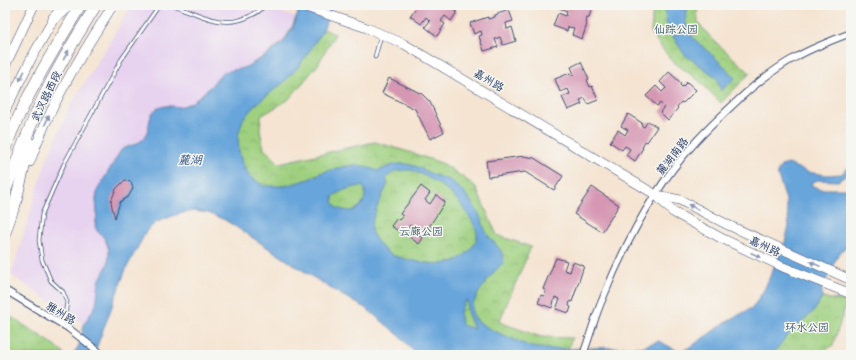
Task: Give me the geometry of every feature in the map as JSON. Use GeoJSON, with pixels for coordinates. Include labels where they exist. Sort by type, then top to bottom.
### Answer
{"type":"FeatureCollection","features":[{"type":"Feature","properties":{"kind":"highway"},"geometry":{"type":"LineString","coordinates":[[54,18],[69,5]]}},
{"type":"Feature","properties":{"kind":"highway","name":"武汉路西段"},"geometry":{"type":"LineString","coordinates":[[5,149],[37,80],[81,5]]}},
{"type":"Feature","properties":{"kind":"highway","name":"武汉路西段"},"geometry":{"type":"LineString","coordinates":[[5,192],[44,95],[68,51],[96,5]]}},
{"type":"Feature","properties":{"kind":"highway"},"geometry":{"type":"LineString","coordinates":[[14,208],[44,95]]}},
{"type":"Feature","properties":{"kind":"street"},"geometry":{"type":"LineString","coordinates":[[5,66],[34,5]]}},
{"type":"Feature","properties":{"kind":"street"},"geometry":{"type":"LineString","coordinates":[[5,111],[32,57],[62,5]]}},
{"type":"Feature","properties":{"kind":"street"},"geometry":{"type":"LineString","coordinates":[[5,236],[33,153],[52,106],[89,42],[113,5]]}},
{"type":"Feature","properties":{"kind":"street","name":"嘉州路"},"geometry":{"type":"LineString","coordinates":[[300,5],[368,28],[404,44],[656,195],[673,212],[721,238],[783,267],[850,294]]}},
{"type":"Feature","properties":{"kind":"street","name":"麓湖南路"},"geometry":{"type":"LineString","coordinates":[[583,355],[603,298],[624,252],[656,195],[691,146],[750,89],[767,76],[798,56],[851,34]]}},
{"type":"Feature","properties":{"kind":"street","name":"嘉州路"},"geometry":{"type":"LineString","coordinates":[[656,195],[680,200],[728,224],[851,280]]}},
{"type":"Feature","properties":{"kind":"street","name":"雅州路"},"geometry":{"type":"LineString","coordinates":[[5,290],[68,328],[103,355]]}},
{"type":"Feature","properties":{"kind":"lane"},"geometry":{"type":"LineString","coordinates":[[60,323],[65,315],[67,302],[63,292],[51,281],[42,260],[39,240],[42,214],[64,164],[121,60],[158,7],[163,5]]}},
{"type":"Feature","properties":{"kind":"lane"},"geometry":{"type":"LineString","coordinates":[[173,5],[211,20],[234,22],[247,18],[262,10],[264,5]]}},
{"type":"Feature","properties":{"kind":"lane"},"geometry":{"type":"LineString","coordinates":[[375,57],[381,34]]}},
{"type":"Feature","properties":{"kind":"shaded area"},"geometry":{"type":"Polygon","coordinates":[[[132,5],[254,5],[296,17],[284,41],[267,55],[244,68],[222,73],[211,86],[193,102],[181,107],[167,106],[152,114],[144,139],[121,150],[96,199],[97,214],[95,226],[97,231],[105,239],[109,250],[108,264],[99,281],[96,305],[84,324],[11,275],[45,164],[69,108],[132,5]]]}},
{"type":"Feature","properties":{"kind":"green space","name":"仙踪公园"},"geometry":{"type":"Polygon","coordinates":[[[653,5],[697,5],[698,22],[711,38],[750,73],[721,103],[697,79],[671,60],[651,34],[653,5]]]}},
{"type":"Feature","properties":{"kind":"green space","name":"云廊公园"},"geometry":{"type":"Polygon","coordinates":[[[296,17],[335,34],[317,66],[288,100],[261,116],[260,131],[264,149],[279,163],[375,142],[444,164],[475,186],[497,235],[531,247],[499,322],[541,337],[572,338],[566,355],[471,355],[144,139],[152,114],[157,108],[167,106],[181,107],[193,102],[211,86],[222,73],[244,68],[267,55],[284,41],[296,17]]]}},
{"type":"Feature","properties":{"kind":"green space","name":"环水公园"},"geometry":{"type":"Polygon","coordinates":[[[822,298],[847,301],[833,345],[819,355],[760,355],[822,298]]]}},
{"type":"Feature","properties":{"kind":"green space"},"geometry":{"type":"Polygon","coordinates":[[[5,313],[53,344],[65,355],[5,355],[5,313]]]}},
{"type":"Feature","properties":{"kind":"water","name":"麓湖"},"geometry":{"type":"Polygon","coordinates":[[[299,5],[333,5],[323,30],[300,65],[284,82],[255,105],[243,119],[238,136],[239,151],[242,163],[250,177],[264,186],[285,186],[309,179],[320,173],[337,168],[355,165],[378,171],[393,165],[405,164],[417,167],[454,183],[464,192],[476,209],[488,236],[502,253],[504,262],[493,273],[479,292],[472,306],[472,313],[478,322],[492,330],[531,347],[547,349],[641,347],[659,341],[678,351],[689,348],[723,324],[753,307],[764,290],[785,242],[789,226],[786,200],[777,173],[781,166],[789,164],[807,172],[827,175],[841,174],[851,165],[851,172],[838,181],[817,180],[810,184],[819,189],[851,189],[851,244],[844,248],[837,257],[822,288],[822,298],[814,311],[786,337],[772,355],[417,355],[400,336],[367,309],[333,290],[225,220],[208,213],[193,211],[178,214],[157,222],[147,230],[126,269],[94,354],[73,355],[79,345],[84,324],[96,305],[99,281],[108,264],[109,250],[105,239],[97,231],[95,226],[98,189],[121,150],[143,140],[147,133],[152,113],[158,108],[165,106],[183,106],[191,103],[206,91],[222,73],[248,66],[275,49],[290,33],[299,5]],[[411,170],[395,171],[386,178],[388,184],[377,207],[371,225],[372,233],[382,247],[390,254],[396,256],[438,264],[452,262],[466,254],[474,244],[477,234],[471,219],[461,205],[442,186],[427,177],[411,170]],[[363,186],[339,192],[333,197],[336,206],[339,209],[349,211],[358,208],[365,198],[365,190],[363,186]],[[467,299],[461,308],[460,314],[462,325],[474,329],[467,312],[467,299]]]}},
{"type":"Feature","properties":{"kind":"water"},"geometry":{"type":"Polygon","coordinates":[[[664,5],[688,5],[685,21],[692,37],[735,78],[721,91],[717,78],[684,54],[667,27],[664,5]]]}},
{"type":"Feature","properties":{"kind":"building"},"geometry":{"type":"Polygon","coordinates":[[[418,5],[448,5],[457,12],[451,21],[445,16],[441,21],[445,24],[437,36],[425,27],[430,21],[426,17],[421,24],[410,16],[418,5]]]}},
{"type":"Feature","properties":{"kind":"building"},"geometry":{"type":"Polygon","coordinates":[[[560,5],[593,5],[589,17],[587,17],[585,23],[587,24],[582,39],[572,35],[574,28],[568,27],[567,31],[553,26],[558,13],[566,16],[567,11],[559,8],[560,5]]]}},
{"type":"Feature","properties":{"kind":"building"},"geometry":{"type":"Polygon","coordinates":[[[509,10],[513,21],[506,23],[507,29],[512,27],[516,41],[503,45],[500,37],[495,39],[498,47],[484,51],[479,36],[482,35],[481,31],[474,34],[470,23],[488,17],[488,19],[495,17],[495,15],[509,10]]]}},
{"type":"Feature","properties":{"kind":"building"},"geometry":{"type":"Polygon","coordinates":[[[581,62],[589,79],[587,80],[590,87],[592,86],[598,100],[588,104],[585,98],[580,100],[582,104],[568,110],[562,97],[570,94],[568,89],[560,92],[555,79],[570,73],[571,75],[574,74],[571,67],[581,62]]]}},
{"type":"Feature","properties":{"kind":"building"},"geometry":{"type":"Polygon","coordinates":[[[669,72],[681,83],[680,85],[682,87],[687,82],[696,90],[683,103],[681,102],[668,120],[660,112],[664,107],[660,103],[657,106],[646,96],[656,86],[662,92],[666,88],[660,82],[669,72]]]}},
{"type":"Feature","properties":{"kind":"building"},"geometry":{"type":"Polygon","coordinates":[[[389,78],[422,94],[430,102],[444,132],[430,139],[415,109],[382,93],[389,78]]]}},
{"type":"Feature","properties":{"kind":"building"},"geometry":{"type":"Polygon","coordinates":[[[628,114],[642,123],[641,125],[644,127],[648,121],[657,127],[647,142],[645,141],[642,147],[643,148],[635,161],[626,155],[630,149],[625,146],[622,150],[610,142],[618,130],[625,135],[628,130],[621,126],[628,114]]]}},
{"type":"Feature","properties":{"kind":"building"},"geometry":{"type":"Polygon","coordinates":[[[524,156],[534,158],[563,176],[554,190],[525,172],[488,177],[486,161],[524,156]]]}},
{"type":"Feature","properties":{"kind":"building"},"geometry":{"type":"Polygon","coordinates":[[[125,180],[131,182],[133,188],[129,196],[120,202],[115,218],[111,201],[116,189],[125,180]]]}},
{"type":"Feature","properties":{"kind":"building"},"geometry":{"type":"Polygon","coordinates":[[[421,186],[430,193],[425,200],[430,204],[436,195],[445,202],[425,233],[423,232],[420,236],[423,238],[419,244],[408,236],[414,227],[410,225],[403,234],[391,226],[397,218],[399,220],[403,216],[400,214],[421,186]]]}},
{"type":"Feature","properties":{"kind":"building"},"geometry":{"type":"Polygon","coordinates":[[[592,187],[619,205],[602,232],[574,214],[592,187]]]}},
{"type":"Feature","properties":{"kind":"building"},"geometry":{"type":"Polygon","coordinates":[[[556,258],[567,261],[564,270],[570,272],[573,262],[584,266],[572,302],[570,301],[569,306],[571,307],[569,313],[556,309],[560,299],[555,297],[552,308],[538,303],[541,295],[544,296],[546,291],[543,289],[556,258]]]}}]}
